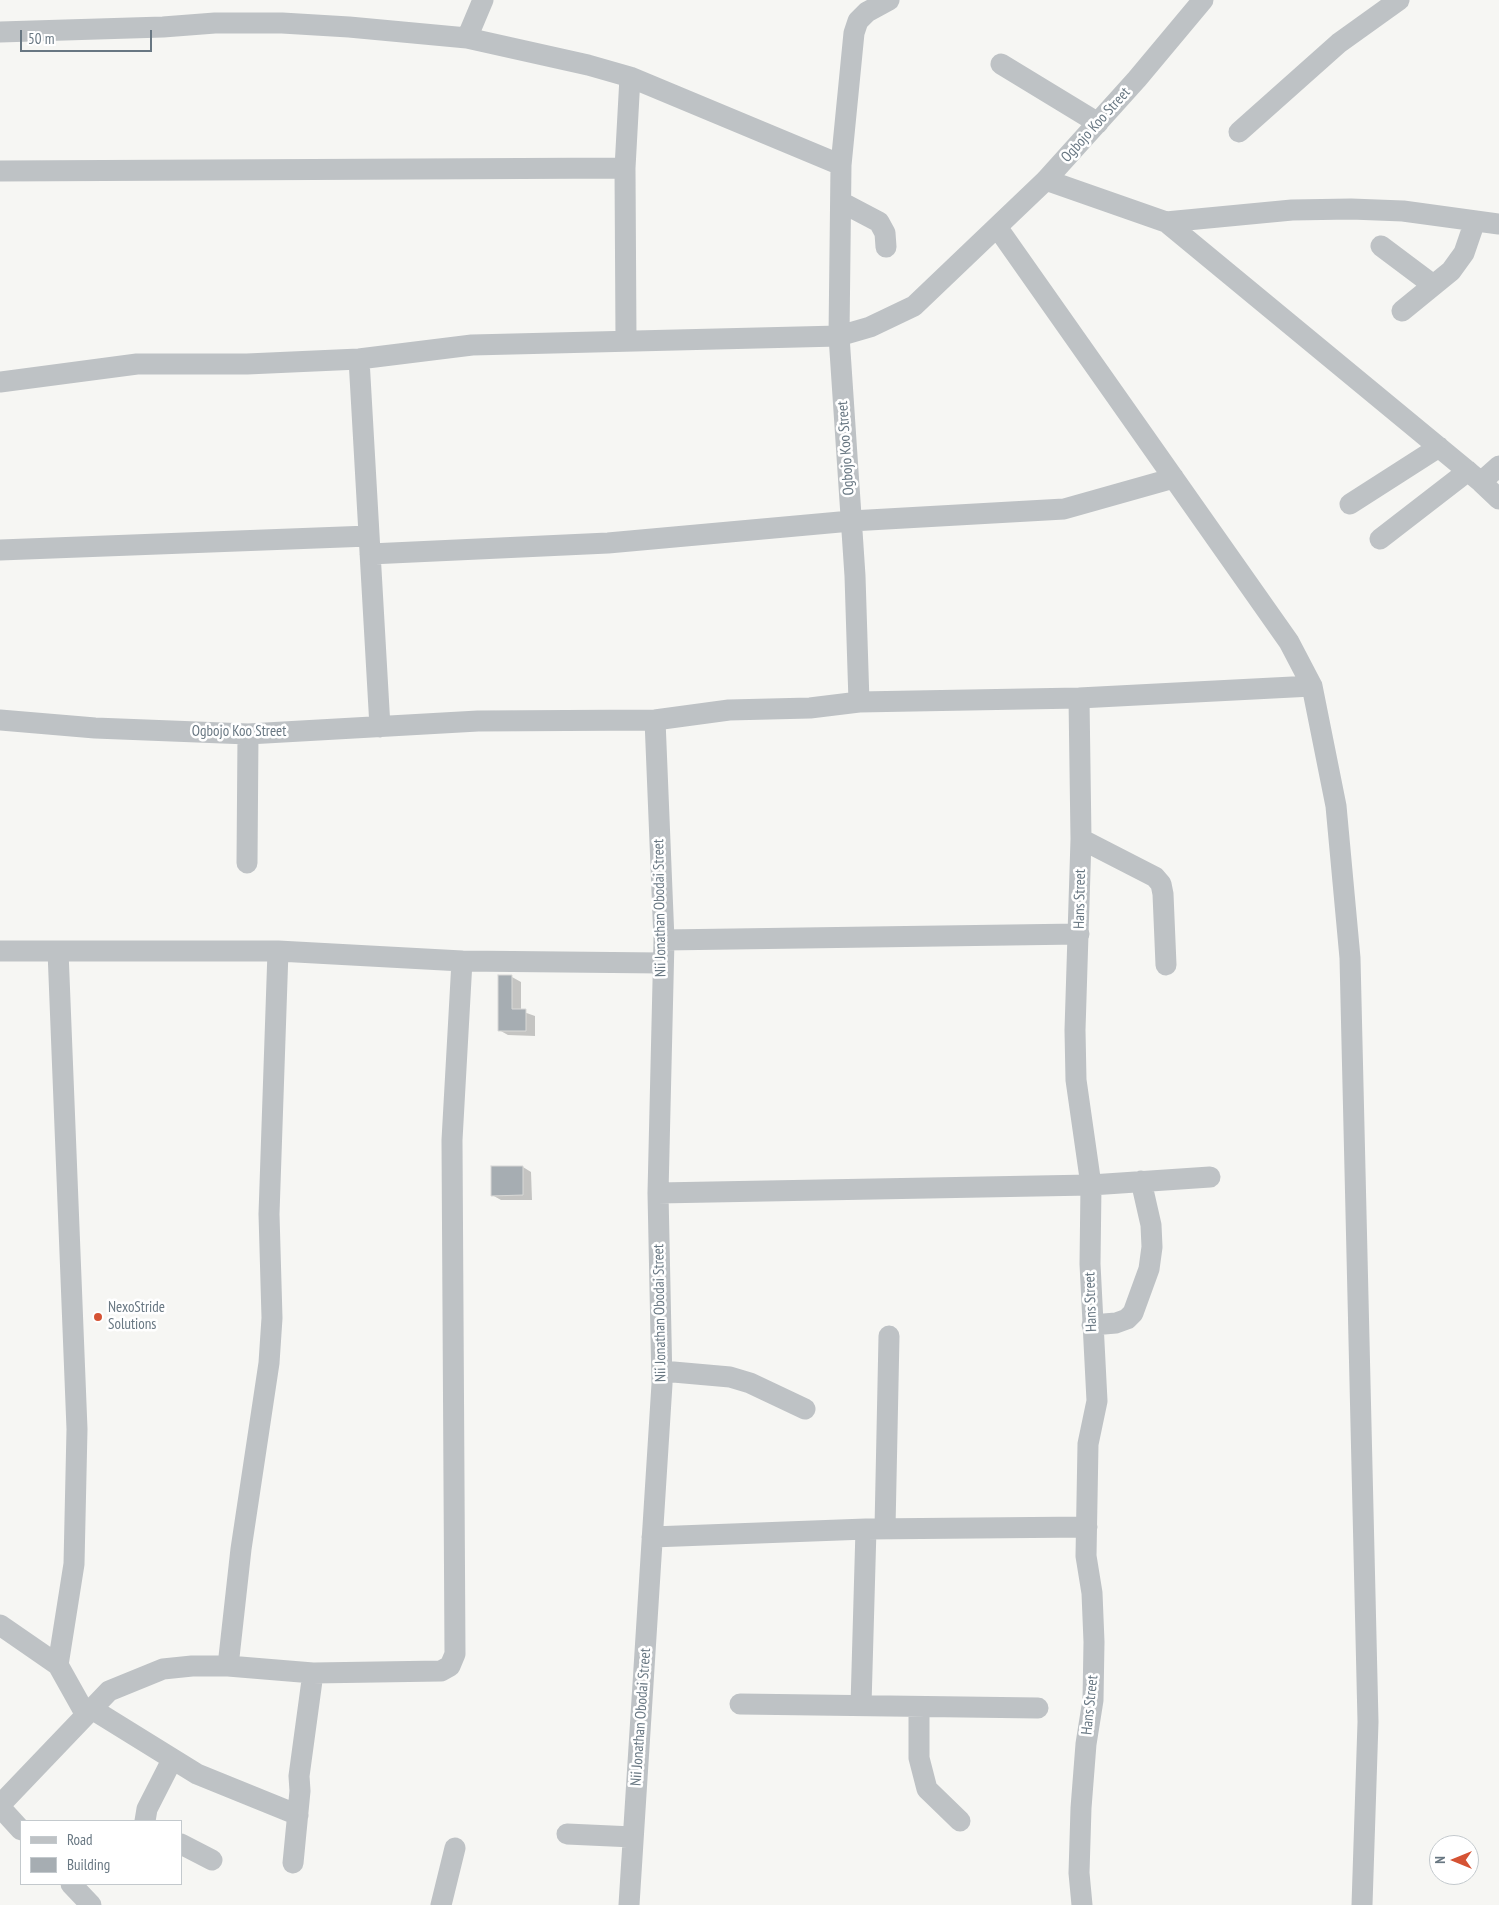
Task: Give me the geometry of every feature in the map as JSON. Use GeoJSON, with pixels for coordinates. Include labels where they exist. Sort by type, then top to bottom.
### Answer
{"type":"FeatureCollection","features":[{"type":"Feature","properties":{"kind":"street"},"geometry":{"type":"LineString","coordinates":[[467,38],[483,0]]}},
{"type":"Feature","properties":{"kind":"street"},"geometry":{"type":"LineString","coordinates":[[0,382],[137,364],[247,364],[359,359],[472,345],[839,336],[841,165],[854,33],[858,21],[867,12],[890,0]]}},
{"type":"Feature","properties":{"kind":"street","name":"Ogbojo Koo Street"},"geometry":{"type":"LineString","coordinates":[[859,702],[851,521],[839,336],[870,327],[914,306],[1046,180],[1098,123],[1203,0]]}},
{"type":"Feature","properties":{"kind":"street"},"geometry":{"type":"LineString","coordinates":[[1239,132],[1339,43],[1399,0]]}},
{"type":"Feature","properties":{"kind":"street"},"geometry":{"type":"LineString","coordinates":[[0,32],[215,24],[282,24],[349,27],[467,38],[588,65],[630,77],[841,165]]}},
{"type":"Feature","properties":{"kind":"street"},"geometry":{"type":"LineString","coordinates":[[1001,64],[1098,123]]}},
{"type":"Feature","properties":{"kind":"street"},"geometry":{"type":"LineString","coordinates":[[626,340],[625,168],[630,77]]}},
{"type":"Feature","properties":{"kind":"street"},"geometry":{"type":"LineString","coordinates":[[0,171],[625,168]]}},
{"type":"Feature","properties":{"kind":"street"},"geometry":{"type":"LineString","coordinates":[[1046,180],[1166,222],[1474,476],[1499,499]]}},
{"type":"Feature","properties":{"kind":"street"},"geometry":{"type":"LineString","coordinates":[[841,202],[879,222],[885,233],[886,247]]}},
{"type":"Feature","properties":{"kind":"street"},"geometry":{"type":"LineString","coordinates":[[1166,222],[1292,210],[1351,208],[1403,211],[1499,224]]}},
{"type":"Feature","properties":{"kind":"street"},"geometry":{"type":"LineString","coordinates":[[1402,311],[1451,271],[1464,253],[1475,221]]}},
{"type":"Feature","properties":{"kind":"street"},"geometry":{"type":"LineString","coordinates":[[997,227],[1289,642],[1312,686],[1336,806],[1350,958],[1368,1712],[1362,1905]]}},
{"type":"Feature","properties":{"kind":"street"},"geometry":{"type":"LineString","coordinates":[[1381,246],[1434,285]]}},
{"type":"Feature","properties":{"kind":"street"},"geometry":{"type":"LineString","coordinates":[[359,359],[380,727]]}},
{"type":"Feature","properties":{"kind":"street"},"geometry":{"type":"LineString","coordinates":[[1350,504],[1439,447]]}},
{"type":"Feature","properties":{"kind":"street"},"geometry":{"type":"LineString","coordinates":[[1380,539],[1474,476],[1499,466]]}},
{"type":"Feature","properties":{"kind":"street"},"geometry":{"type":"LineString","coordinates":[[0,550],[608,543],[851,521],[1064,509],[1174,478]]}},
{"type":"Feature","properties":{"kind":"street"},"geometry":{"type":"LineString","coordinates":[[655,720],[729,710],[810,708],[859,702],[1079,698],[1312,686]]}},
{"type":"Feature","properties":{"kind":"street","name":"Hans Street"},"geometry":{"type":"LineString","coordinates":[[1079,698],[1081,838],[1075,1030],[1076,1080],[1091,1185],[1090,1264],[1097,1401],[1088,1444],[1086,1556],[1092,1593],[1094,1642],[1093,1700],[1086,1744],[1081,1808],[1079,1873],[1082,1905]]}},
{"type":"Feature","properties":{"kind":"street","name":"Ogbojo Koo Street"},"geometry":{"type":"LineString","coordinates":[[0,720],[95,728],[248,734],[478,721],[655,720]]}},
{"type":"Feature","properties":{"kind":"street","name":"Nii Jonathan Obodai Street"},"geometry":{"type":"LineString","coordinates":[[629,1905],[662,1371],[658,1193],[664,940],[655,720]]}},
{"type":"Feature","properties":{"kind":"street"},"geometry":{"type":"LineString","coordinates":[[247,863],[248,734]]}},
{"type":"Feature","properties":{"kind":"street"},"geometry":{"type":"LineString","coordinates":[[1081,838],[1155,877],[1161,884],[1166,965]]}},
{"type":"Feature","properties":{"kind":"street"},"geometry":{"type":"LineString","coordinates":[[664,940],[1079,934]]}},
{"type":"Feature","properties":{"kind":"street"},"geometry":{"type":"LineString","coordinates":[[0,951],[278,951],[462,961],[662,963]]}},
{"type":"Feature","properties":{"kind":"street"},"geometry":{"type":"LineString","coordinates":[[58,951],[77,1429],[74,1564],[58,1665]]}},
{"type":"Feature","properties":{"kind":"street"},"geometry":{"type":"LineString","coordinates":[[228,1666],[241,1549],[269,1363],[272,1318],[269,1214],[278,951]]}},
{"type":"Feature","properties":{"kind":"street"},"geometry":{"type":"LineString","coordinates":[[20,1829],[1,1803],[109,1691],[163,1670],[192,1666],[228,1666],[313,1673],[441,1671],[450,1666],[455,1654],[452,1140],[462,961]]}},
{"type":"Feature","properties":{"kind":"street"},"geometry":{"type":"LineString","coordinates":[[658,1193],[1091,1185],[1210,1177]]}},
{"type":"Feature","properties":{"kind":"street"},"geometry":{"type":"LineString","coordinates":[[1092,1325],[1116,1323],[1126,1319],[1133,1313],[1142,1287],[1152,1247],[1151,1225],[1141,1181]]}},
{"type":"Feature","properties":{"kind":"street"},"geometry":{"type":"LineString","coordinates":[[861,1705],[890,1336]]}},
{"type":"Feature","properties":{"kind":"street"},"geometry":{"type":"LineString","coordinates":[[662,1371],[730,1377],[750,1383],[805,1409]]}},
{"type":"Feature","properties":{"kind":"street"},"geometry":{"type":"LineString","coordinates":[[652,1537],[876,1528],[1088,1527]]}},
{"type":"Feature","properties":{"kind":"street"},"geometry":{"type":"LineString","coordinates":[[0,1625],[58,1665],[89,1712],[197,1774],[298,1815]]}},
{"type":"Feature","properties":{"kind":"street"},"geometry":{"type":"LineString","coordinates":[[293,1863],[298,1815],[299,1776],[313,1673]]}},
{"type":"Feature","properties":{"kind":"street"},"geometry":{"type":"LineString","coordinates":[[740,1704],[1038,1708]]}},
{"type":"Feature","properties":{"kind":"street"},"geometry":{"type":"LineString","coordinates":[[919,1707],[920,1758],[926,1789],[960,1821]]}},
{"type":"Feature","properties":{"kind":"street"},"geometry":{"type":"LineString","coordinates":[[145,1820],[147,1809],[172,1760]]}},
{"type":"Feature","properties":{"kind":"street"},"geometry":{"type":"LineString","coordinates":[[567,1834],[633,1838]]}},
{"type":"Feature","properties":{"kind":"street"},"geometry":{"type":"LineString","coordinates":[[182,1845],[212,1860]]}},
{"type":"Feature","properties":{"kind":"street"},"geometry":{"type":"LineString","coordinates":[[441,1905],[455,1848]]}},
{"type":"Feature","properties":{"kind":"street"},"geometry":{"type":"LineString","coordinates":[[72,1885],[91,1905]]}},
{"type":"Feature","properties":{"kind":"building"},"geometry":{"type":"Polygon","coordinates":[[[498,975],[512,975],[512,1009],[526,1009],[526,1031],[498,1031],[498,975]]]}},
{"type":"Feature","properties":{"kind":"building"},"geometry":{"type":"Polygon","coordinates":[[[491,1166],[523,1166],[523,1195],[491,1196],[491,1166]]]}},
{"type":"Feature","properties":{"kind":"place","name":"NexoStride Solutions"},"geometry":{"type":"Point","coordinates":[98,1317]}}]}
